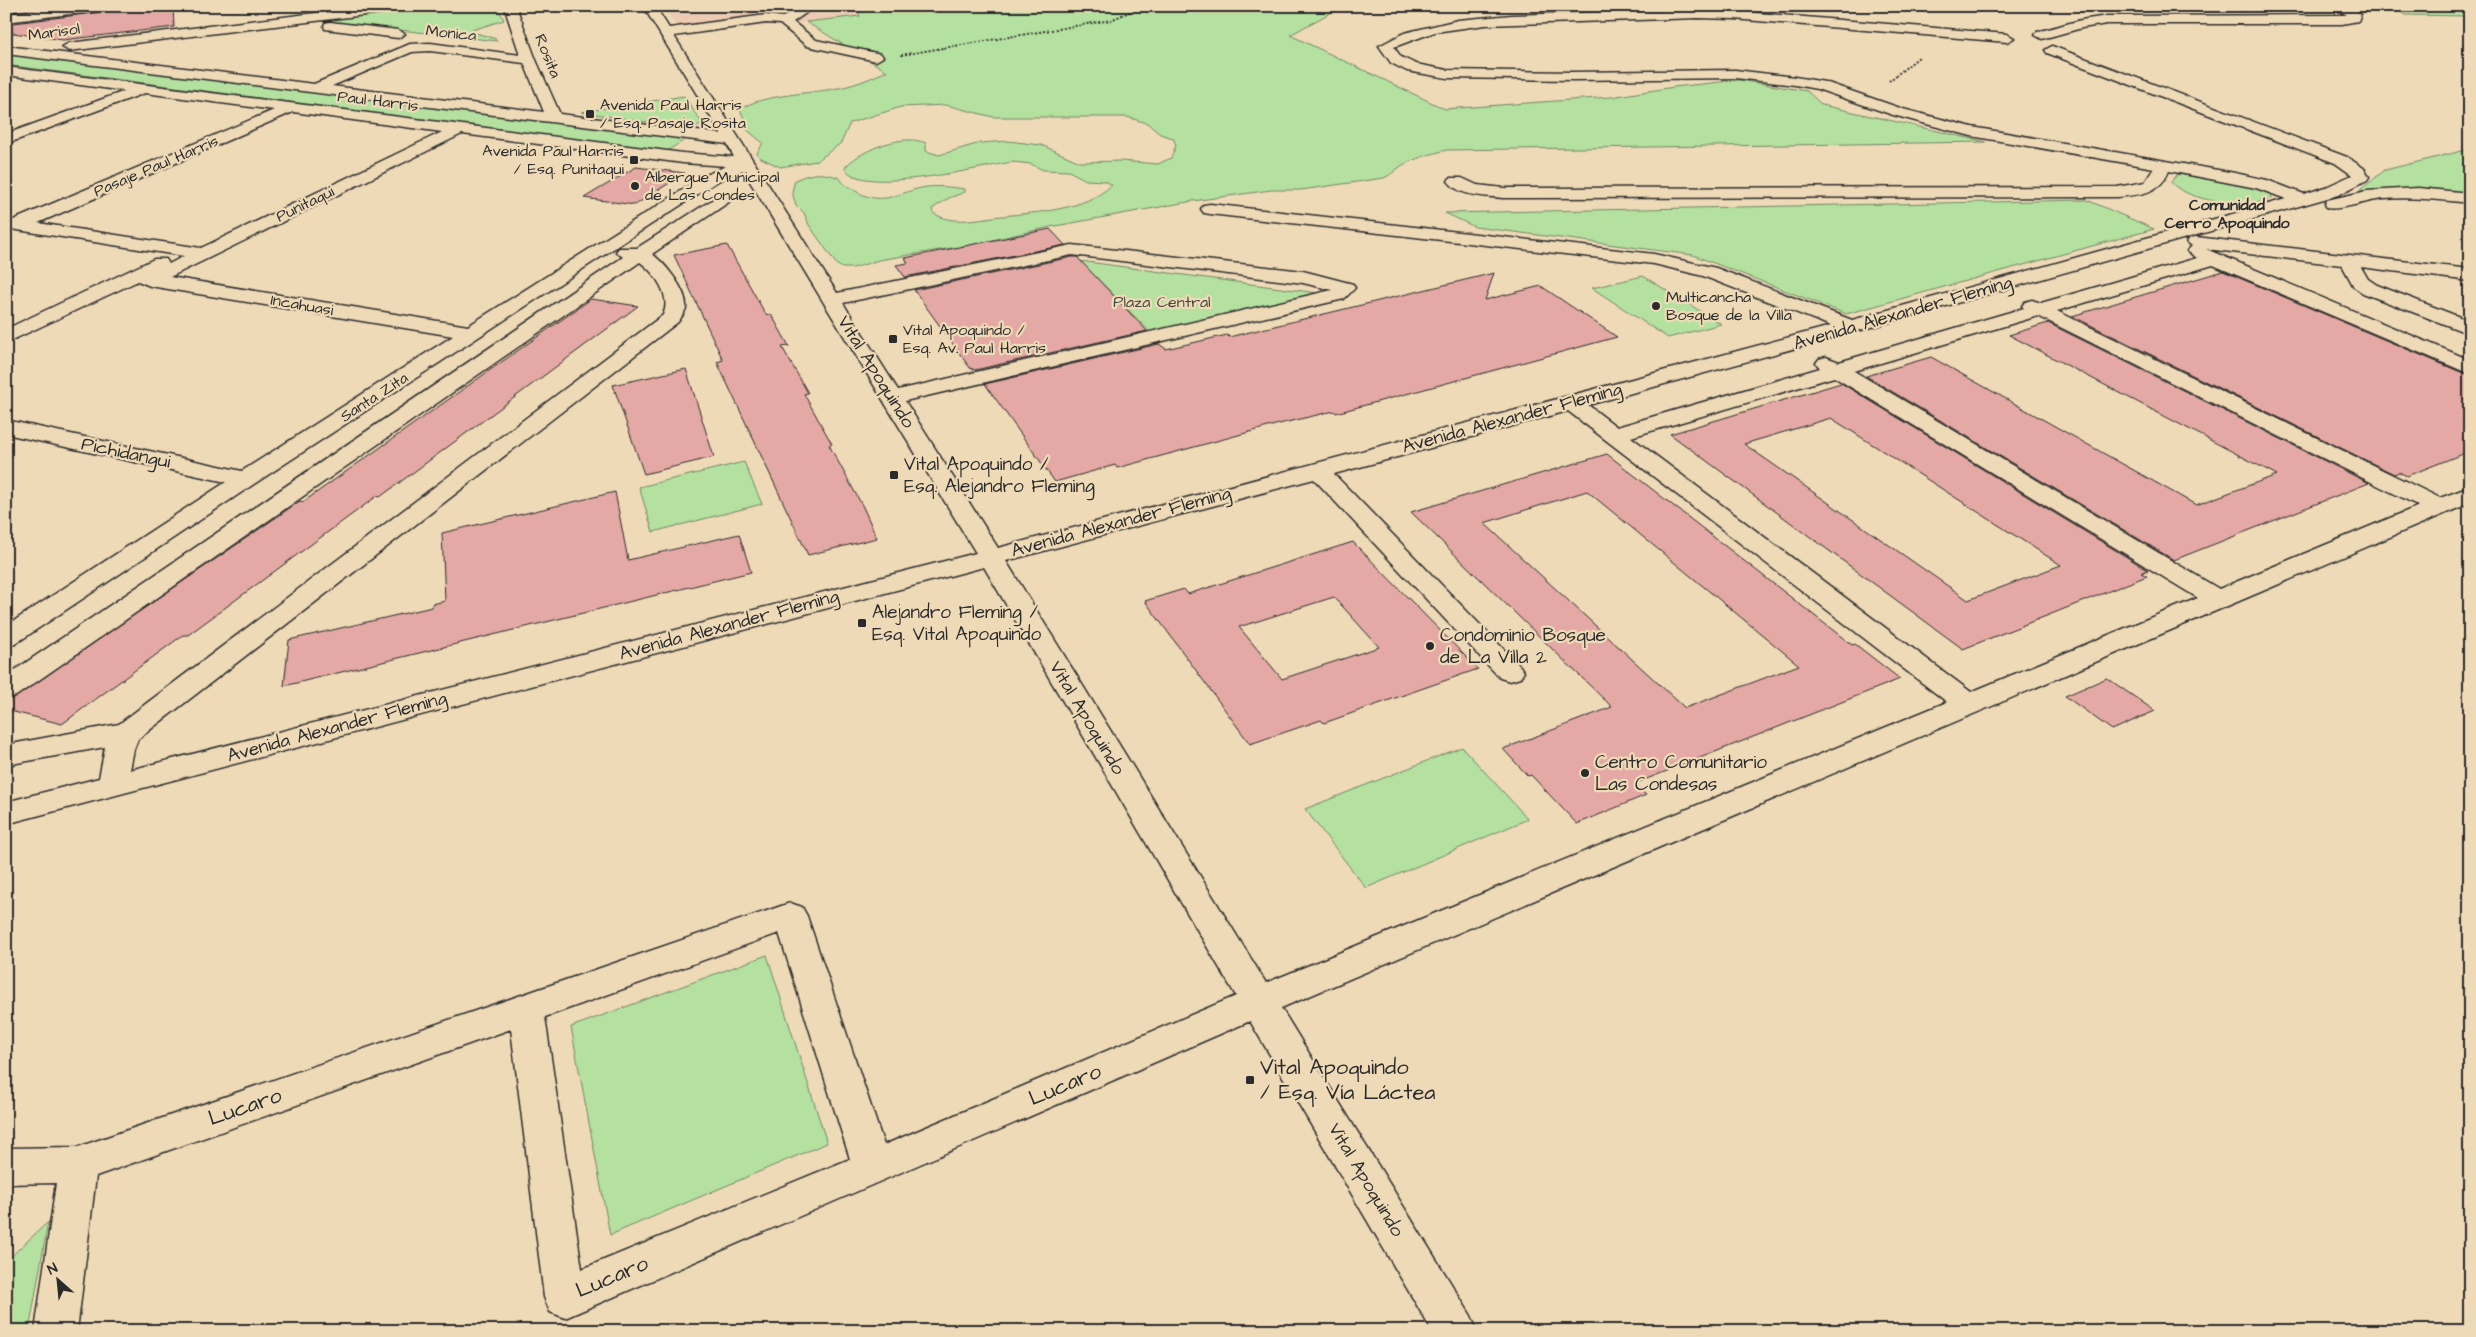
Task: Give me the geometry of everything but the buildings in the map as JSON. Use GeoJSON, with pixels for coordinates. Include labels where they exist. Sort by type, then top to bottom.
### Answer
{"type":"FeatureCollection","features":[{"type":"Feature","properties":{"kind":"street"},"geometry":{"type":"LineString","coordinates":[[6,18],[102,6]]}},
{"type":"Feature","properties":{"kind":"street","name":"Marisol"},"geometry":{"type":"LineString","coordinates":[[6,59],[29,52],[406,6]]}},
{"type":"Feature","properties":{"kind":"street","name":"Rosita"},"geometry":{"type":"LineString","coordinates":[[510,6],[529,60],[554,117]]}},
{"type":"Feature","properties":{"kind":"street","name":"Vital Apoquindo"},"geometry":{"type":"LineString","coordinates":[[649,6],[745,163],[893,397],[1456,1331]]}},
{"type":"Feature","properties":{"kind":"street"},"geometry":{"type":"LineString","coordinates":[[665,33],[766,19],[784,21],[810,6]]}},
{"type":"Feature","properties":{"kind":"street","name":"Avenida Alexander Fleming"},"geometry":{"type":"LineString","coordinates":[[6,813],[990,557],[1794,344],[2343,187],[2361,177],[2359,172],[2350,165],[2046,50],[2060,49],[2064,46],[2063,43],[2037,35],[2081,24],[2107,20],[2342,20],[2353,18],[2355,14],[2337,6]]}},
{"type":"Feature","properties":{"kind":"street"},"geometry":{"type":"LineString","coordinates":[[705,13],[714,26]]}},
{"type":"Feature","properties":{"kind":"street"},"geometry":{"type":"LineString","coordinates":[[2013,39],[1734,15],[1690,14],[1466,24],[1421,31],[1404,36],[1386,46],[1396,60],[1412,68],[1440,73],[1573,76],[1735,74],[1820,85],[1921,118],[1971,131],[2252,182],[2303,199]]}},
{"type":"Feature","properties":{"kind":"street"},"geometry":{"type":"LineString","coordinates":[[306,18],[306,23],[398,34]]}},
{"type":"Feature","properties":{"kind":"street"},"geometry":{"type":"LineString","coordinates":[[784,21],[812,43],[876,57]]}},
{"type":"Feature","properties":{"kind":"street","name":"Monica"},"geometry":{"type":"LineString","coordinates":[[316,88],[410,48],[430,47],[529,60]]}},
{"type":"Feature","properties":{"kind":"street","name":"Paul Harris"},"geometry":{"type":"LineString","coordinates":[[6,50],[732,140]]}},
{"type":"Feature","properties":{"kind":"street","name":"Paul Harris"},"geometry":{"type":"LineString","coordinates":[[6,71],[683,158],[745,163]]}},
{"type":"Feature","properties":{"kind":"street"},"geometry":{"type":"LineString","coordinates":[[6,139],[144,88]]}},
{"type":"Feature","properties":{"kind":"street","name":"Pasaje Paul Harris"},"geometry":{"type":"LineString","coordinates":[[12,224],[293,107]]}},
{"type":"Feature","properties":{"kind":"street","name":"Punitaqui"},"geometry":{"type":"LineString","coordinates":[[6,337],[141,278],[204,254],[460,129]]}},
{"type":"Feature","properties":{"kind":"street","name":"Santa Zita"},"geometry":{"type":"LineString","coordinates":[[6,638],[246,479],[604,247],[712,178],[745,163]]}},
{"type":"Feature","properties":{"kind":"street"},"geometry":{"type":"LineString","coordinates":[[1456,181],[1473,190],[1504,193],[2117,192],[2149,187],[2156,182],[2162,167]]}},
{"type":"Feature","properties":{"kind":"street"},"geometry":{"type":"LineString","coordinates":[[1613,435],[2040,310],[2212,251],[2358,195],[2402,192],[2470,198]]}},
{"type":"Feature","properties":{"kind":"street"},"geometry":{"type":"LineString","coordinates":[[6,689],[640,254],[721,202]]}},
{"type":"Feature","properties":{"kind":"street"},"geometry":{"type":"LineString","coordinates":[[1210,209],[1654,259],[1709,272],[1851,327]]}},
{"type":"Feature","properties":{"kind":"street"},"geometry":{"type":"LineString","coordinates":[[12,224],[204,254]]}},
{"type":"Feature","properties":{"kind":"street"},"geometry":{"type":"LineString","coordinates":[[2165,238],[2212,251],[2352,268],[2470,289]]}},
{"type":"Feature","properties":{"kind":"street"},"geometry":{"type":"LineString","coordinates":[[6,755],[127,733],[671,318],[676,308],[675,295],[656,265],[640,254],[604,247]]}},
{"type":"Feature","properties":{"kind":"street"},"geometry":{"type":"LineString","coordinates":[[832,300],[1072,250],[1303,278],[1346,288],[1337,295],[1306,303],[893,397]]}},
{"type":"Feature","properties":{"kind":"street","name":"Punitaqui"},"geometry":{"type":"LineString","coordinates":[[141,278],[184,251]]}},
{"type":"Feature","properties":{"kind":"street"},"geometry":{"type":"LineString","coordinates":[[2212,251],[2470,368]]}},
{"type":"Feature","properties":{"kind":"street"},"geometry":{"type":"LineString","coordinates":[[2352,268],[2470,275]]}},
{"type":"Feature","properties":{"kind":"street"},"geometry":{"type":"LineString","coordinates":[[2352,268],[2361,283],[2370,289],[2470,328]]}},
{"type":"Feature","properties":{"kind":"street","name":"Incahuasi"},"geometry":{"type":"LineString","coordinates":[[141,278],[472,333]]}},
{"type":"Feature","properties":{"kind":"street"},"geometry":{"type":"LineString","coordinates":[[1995,287],[2438,507]]}},
{"type":"Feature","properties":{"kind":"street"},"geometry":{"type":"LineString","coordinates":[[1794,344],[2218,600]]}},
{"type":"Feature","properties":{"kind":"street"},"geometry":{"type":"LineString","coordinates":[[1572,402],[1969,704]]}},
{"type":"Feature","properties":{"kind":"street","name":"Pichidangui"},"geometry":{"type":"LineString","coordinates":[[6,427],[246,479]]}},
{"type":"Feature","properties":{"kind":"street"},"geometry":{"type":"LineString","coordinates":[[1318,470],[1510,672]]}},
{"type":"Feature","properties":{"kind":"street","name":"Lucaro"},"geometry":{"type":"LineString","coordinates":[[526,1008],[565,1297],[872,1168],[1258,1002],[2470,494]]}},
{"type":"Feature","properties":{"kind":"street"},"geometry":{"type":"LineString","coordinates":[[112,786],[119,750],[127,733]]}},
{"type":"Feature","properties":{"kind":"street","name":"Lucaro"},"geometry":{"type":"LineString","coordinates":[[6,1166],[78,1165],[790,916],[872,1168]]}},
{"type":"Feature","properties":{"kind":"street"},"geometry":{"type":"LineString","coordinates":[[56,1331],[78,1165]]}},
{"type":"Feature","properties":{"kind":"path"},"geometry":{"type":"LineString","coordinates":[[876,57],[912,54],[1111,20],[1143,6]]}},
{"type":"Feature","properties":{"kind":"path"},"geometry":{"type":"LineString","coordinates":[[1864,100],[1948,33]]}},
{"type":"Feature","properties":{"kind":"shaded area"},"geometry":{"type":"Polygon","coordinates":[[[663,6],[857,6],[861,16],[682,35],[663,6]]]}},
{"type":"Feature","properties":{"kind":"green space"},"geometry":{"type":"Polygon","coordinates":[[[435,6],[497,6],[504,20],[469,31],[496,39],[497,41],[320,21],[435,6]]]}},
{"type":"Feature","properties":{"kind":"green space"},"geometry":{"type":"Polygon","coordinates":[[[857,6],[1354,6],[1339,8],[1290,35],[1445,109],[1611,97],[1674,87],[1739,80],[1807,91],[1822,105],[1986,142],[1447,150],[1412,161],[1384,178],[1301,190],[1271,190],[1193,201],[1050,227],[970,245],[879,260],[853,268],[843,268],[837,265],[809,225],[804,213],[796,205],[792,192],[795,180],[812,174],[828,175],[840,178],[846,185],[872,198],[888,198],[926,187],[965,189],[965,192],[949,198],[932,209],[933,213],[941,217],[958,220],[1060,209],[1088,200],[1112,185],[1105,181],[1086,180],[1069,171],[1043,170],[1031,164],[1013,162],[897,180],[873,180],[855,176],[845,168],[854,159],[873,148],[895,141],[917,140],[926,143],[926,151],[939,155],[980,143],[1008,141],[1041,145],[1080,162],[1120,161],[1158,164],[1171,158],[1176,145],[1173,138],[1160,134],[1147,123],[1127,117],[993,117],[946,105],[901,107],[850,123],[841,143],[817,161],[780,167],[759,157],[757,153],[763,143],[740,124],[744,118],[740,110],[749,104],[761,100],[851,85],[887,71],[806,22],[860,16],[857,6]]]}},
{"type":"Feature","properties":{"kind":"green space"},"geometry":{"type":"Polygon","coordinates":[[[2391,6],[2463,6],[2470,10],[2470,16],[2406,15],[2391,6]]]}},
{"type":"Feature","properties":{"kind":"green space"},"geometry":{"type":"Polygon","coordinates":[[[6,53],[686,139],[667,151],[6,65],[6,53]]]}},
{"type":"Feature","properties":{"kind":"green space"},"geometry":{"type":"Polygon","coordinates":[[[684,96],[702,123],[692,129],[581,112],[684,96]]]}},
{"type":"Feature","properties":{"kind":"green space"},"geometry":{"type":"Polygon","coordinates":[[[2470,149],[2470,202],[2360,190],[2385,170],[2470,149]]]}},
{"type":"Feature","properties":{"kind":"green space"},"geometry":{"type":"Polygon","coordinates":[[[2178,174],[2265,189],[2273,198],[2253,204],[2231,204],[2196,197],[2177,188],[2171,182],[2178,174]]]}},
{"type":"Feature","properties":{"kind":"green space"},"geometry":{"type":"Polygon","coordinates":[[[2087,200],[2154,229],[1846,314],[1693,255],[1475,227],[1445,213],[2087,200]]]}},
{"type":"Feature","properties":{"kind":"green space","name":"Plaza Central"},"geometry":{"type":"Polygon","coordinates":[[[1080,261],[1325,294],[1152,334],[1080,261]]]}},
{"type":"Feature","properties":{"kind":"green space","name":"Multicancha Bosque de la Villa"},"geometry":{"type":"Polygon","coordinates":[[[1643,276],[1721,324],[1668,338],[1592,288],[1643,276]]]}},
{"type":"Feature","properties":{"kind":"green space"},"geometry":{"type":"Polygon","coordinates":[[[744,462],[762,504],[653,532],[639,487],[744,462]]]}},
{"type":"Feature","properties":{"kind":"green space"},"geometry":{"type":"Polygon","coordinates":[[[1462,747],[1528,819],[1366,888],[1305,809],[1462,747]]]}},
{"type":"Feature","properties":{"kind":"green space"},"geometry":{"type":"Polygon","coordinates":[[[767,955],[827,1143],[610,1235],[571,1027],[767,955]]]}},
{"type":"Feature","properties":{"kind":"green space"},"geometry":{"type":"Polygon","coordinates":[[[48,1222],[29,1331],[6,1331],[6,1261],[48,1222]]]}},
{"type":"Feature","properties":{"kind":"place","name":"Avenida Paul Harris / Esq. Pasaje Rosita"},"geometry":{"type":"Point","coordinates":[590,114]}},
{"type":"Feature","properties":{"kind":"place","name":"Avenida Paul Harris / Esq. Punitaqui"},"geometry":{"type":"Point","coordinates":[634,160]}},
{"type":"Feature","properties":{"kind":"place","name":"Albergue Municipal de Las Condes"},"geometry":{"type":"Point","coordinates":[635,186]}},
{"type":"Feature","properties":{"kind":"place","name":"Multicancha Bosque de la Villa"},"geometry":{"type":"Point","coordinates":[1656,306]}},
{"type":"Feature","properties":{"kind":"place","name":"Vital Apoquindo / Esq. Av. Paul Harris"},"geometry":{"type":"Point","coordinates":[893,339]}},
{"type":"Feature","properties":{"kind":"place","name":"Vital Apoquindo / Esq. Alejandro Fleming"},"geometry":{"type":"Point","coordinates":[894,475]}},
{"type":"Feature","properties":{"kind":"place","name":"Alejandro Fleming / Esq. Vital Apoquindo"},"geometry":{"type":"Point","coordinates":[862,623]}},
{"type":"Feature","properties":{"kind":"place","name":"Condominio Bosque de La Villa 2"},"geometry":{"type":"Point","coordinates":[1430,646]}},
{"type":"Feature","properties":{"kind":"place","name":"Centro Comunitario Las Condesas"},"geometry":{"type":"Point","coordinates":[1585,773]}},
{"type":"Feature","properties":{"kind":"place","name":"Vital Apoquindo / Esq. Vía Láctea"},"geometry":{"type":"Point","coordinates":[1250,1080]}},
{"type":"Feature","properties":{"kind":"district","name":"Comunidad Cerro Apoquindo"},"geometry":{"type":"Point","coordinates":[2227,214]}}]}
